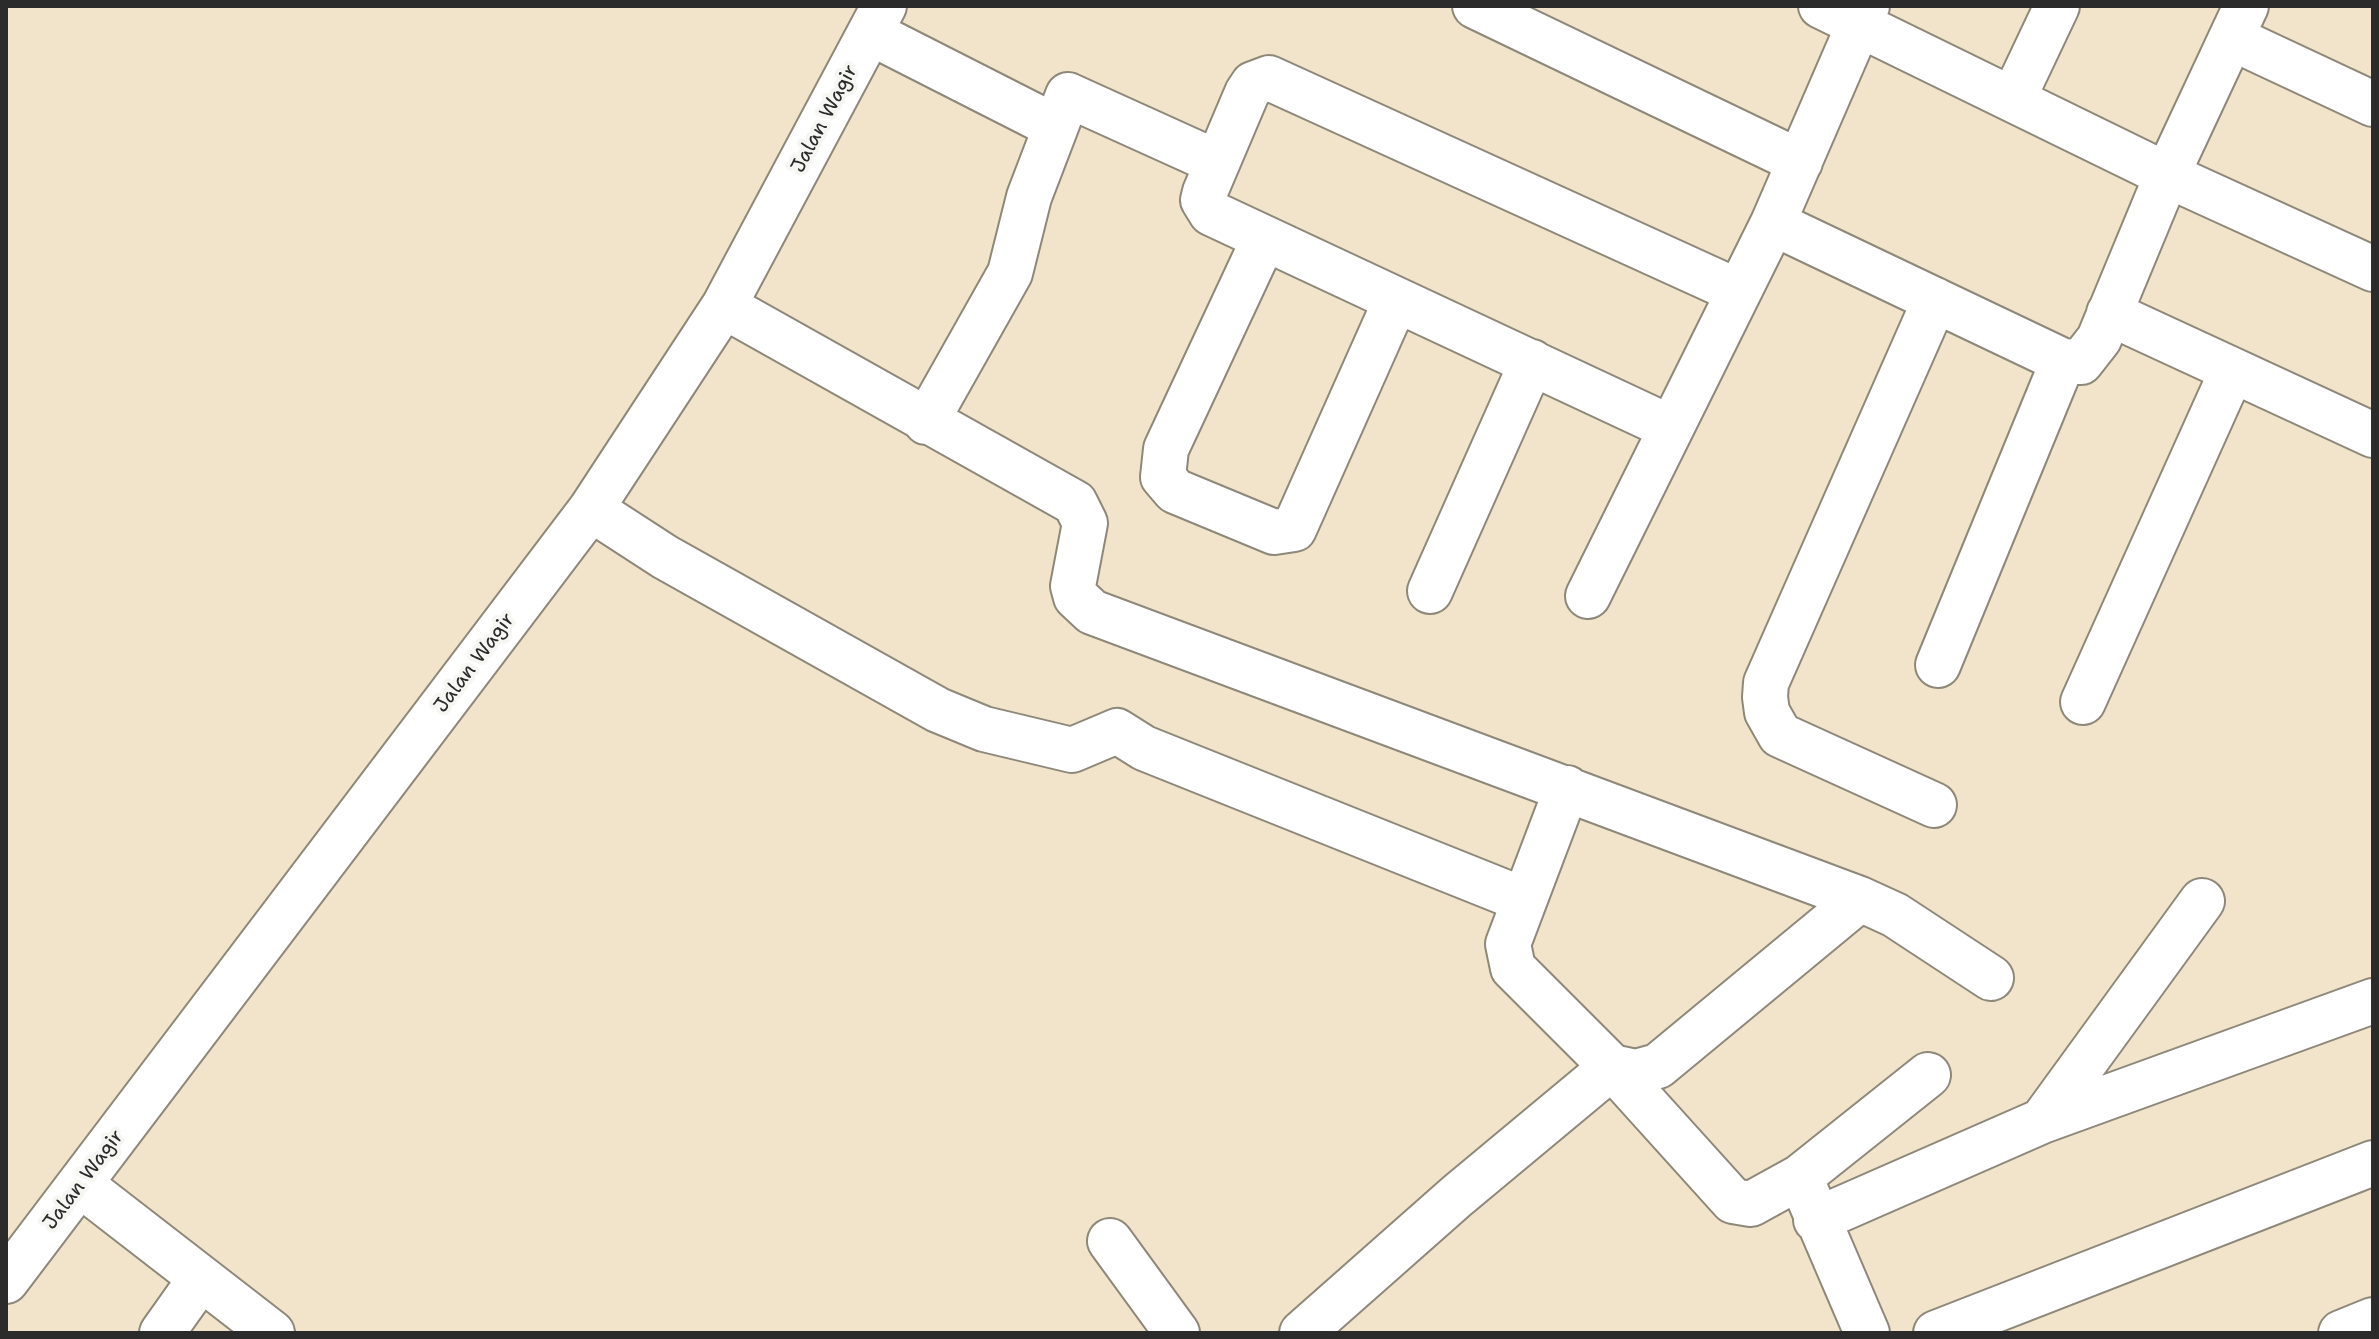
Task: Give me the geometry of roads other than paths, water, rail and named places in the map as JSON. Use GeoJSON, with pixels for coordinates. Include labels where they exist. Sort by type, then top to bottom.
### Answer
{"type":"FeatureCollection","features":[{"type":"Feature","properties":{"kind":"street"},"geometry":{"type":"LineString","coordinates":[[1475,6],[1800,162]]}},
{"type":"Feature","properties":{"kind":"street"},"geometry":{"type":"LineString","coordinates":[[2013,99],[2057,6]]}},
{"type":"Feature","properties":{"kind":"street"},"geometry":{"type":"LineString","coordinates":[[1588,596],[1669,427],[1773,223],[1800,162],[1849,12],[2013,99],[2167,175],[2373,269]]}},
{"type":"Feature","properties":{"kind":"street"},"geometry":{"type":"LineString","coordinates":[[877,20],[1054,126]]}},
{"type":"Feature","properties":{"kind":"street","name":"Jalan Wagir"},"geometry":{"type":"LineString","coordinates":[[6,1281],[591,509],[724,306],[877,20]]}},
{"type":"Feature","properties":{"kind":"street"},"geometry":{"type":"LineString","coordinates":[[1773,223],[2063,361],[2081,362],[2089,354],[2109,313],[2167,175],[2239,22],[2373,104]]}},
{"type":"Feature","properties":{"kind":"street"},"geometry":{"type":"LineString","coordinates":[[1669,427],[1211,213],[1205,207],[1205,192],[1253,84],[1269,78],[1737,291]]}},
{"type":"Feature","properties":{"kind":"street"},"geometry":{"type":"LineString","coordinates":[[926,422],[1010,273],[1029,197],[1068,95],[1216,162]]}},
{"type":"Feature","properties":{"kind":"street"},"geometry":{"type":"LineString","coordinates":[[1264,239],[1171,435],[1163,477],[1175,491],[1274,532],[1294,529],[1396,300]]}},
{"type":"Feature","properties":{"kind":"street"},"geometry":{"type":"LineString","coordinates":[[1934,805],[1780,735],[1767,712],[1765,697],[1766,683],[1935,300]]}},
{"type":"Feature","properties":{"kind":"street"},"geometry":{"type":"LineString","coordinates":[[724,306],[1075,503],[1085,523],[1073,586],[1076,597],[1092,612],[1787,871],[1812,884],[1860,899],[1895,915],[1991,978]]}},
{"type":"Feature","properties":{"kind":"street"},"geometry":{"type":"LineString","coordinates":[[2109,313],[2373,435]]}},
{"type":"Feature","properties":{"kind":"street"},"geometry":{"type":"LineString","coordinates":[[1938,665],[2063,361]]}},
{"type":"Feature","properties":{"kind":"street"},"geometry":{"type":"LineString","coordinates":[[1430,591],[1532,362]]}},
{"type":"Feature","properties":{"kind":"street"},"geometry":{"type":"LineString","coordinates":[[2083,702],[2232,371]]}},
{"type":"Feature","properties":{"kind":"street"},"geometry":{"type":"LineString","coordinates":[[591,509],[665,557],[938,710],[984,729],[1068,750],[1076,750],[1117,731],[1144,748],[1524,900]]}},
{"type":"Feature","properties":{"kind":"street"},"geometry":{"type":"LineString","coordinates":[[1567,788],[1508,944],[1513,968],[1612,1067],[1733,1201],[1751,1204],[1800,1177],[1928,1075]]}},
{"type":"Feature","properties":{"kind":"street"},"geometry":{"type":"LineString","coordinates":[[1612,1067],[1636,1072],[1658,1066],[1860,899]]}},
{"type":"Feature","properties":{"kind":"street"},"geometry":{"type":"LineString","coordinates":[[2042,1121],[2202,901]]}},
{"type":"Feature","properties":{"kind":"street"},"geometry":{"type":"LineString","coordinates":[[1816,1220],[2042,1121],[2373,1001]]}},
{"type":"Feature","properties":{"kind":"street"},"geometry":{"type":"LineString","coordinates":[[1302,1333],[1457,1196],[1612,1067]]}},
{"type":"Feature","properties":{"kind":"street"},"geometry":{"type":"LineString","coordinates":[[1936,1333],[2373,1163]]}},
{"type":"Feature","properties":{"kind":"street"},"geometry":{"type":"LineString","coordinates":[[1800,1177],[1867,1333]]}},
{"type":"Feature","properties":{"kind":"street"},"geometry":{"type":"LineString","coordinates":[[81,1185],[272,1333]]}},
{"type":"Feature","properties":{"kind":"street"},"geometry":{"type":"LineString","coordinates":[[1110,1241],[1177,1333]]}},
{"type":"Feature","properties":{"kind":"street"},"geometry":{"type":"LineString","coordinates":[[162,1333],[201,1278]]}},
{"type":"Feature","properties":{"kind":"street"},"geometry":{"type":"LineString","coordinates":[[2341,1333],[2373,1320]]}}]}
